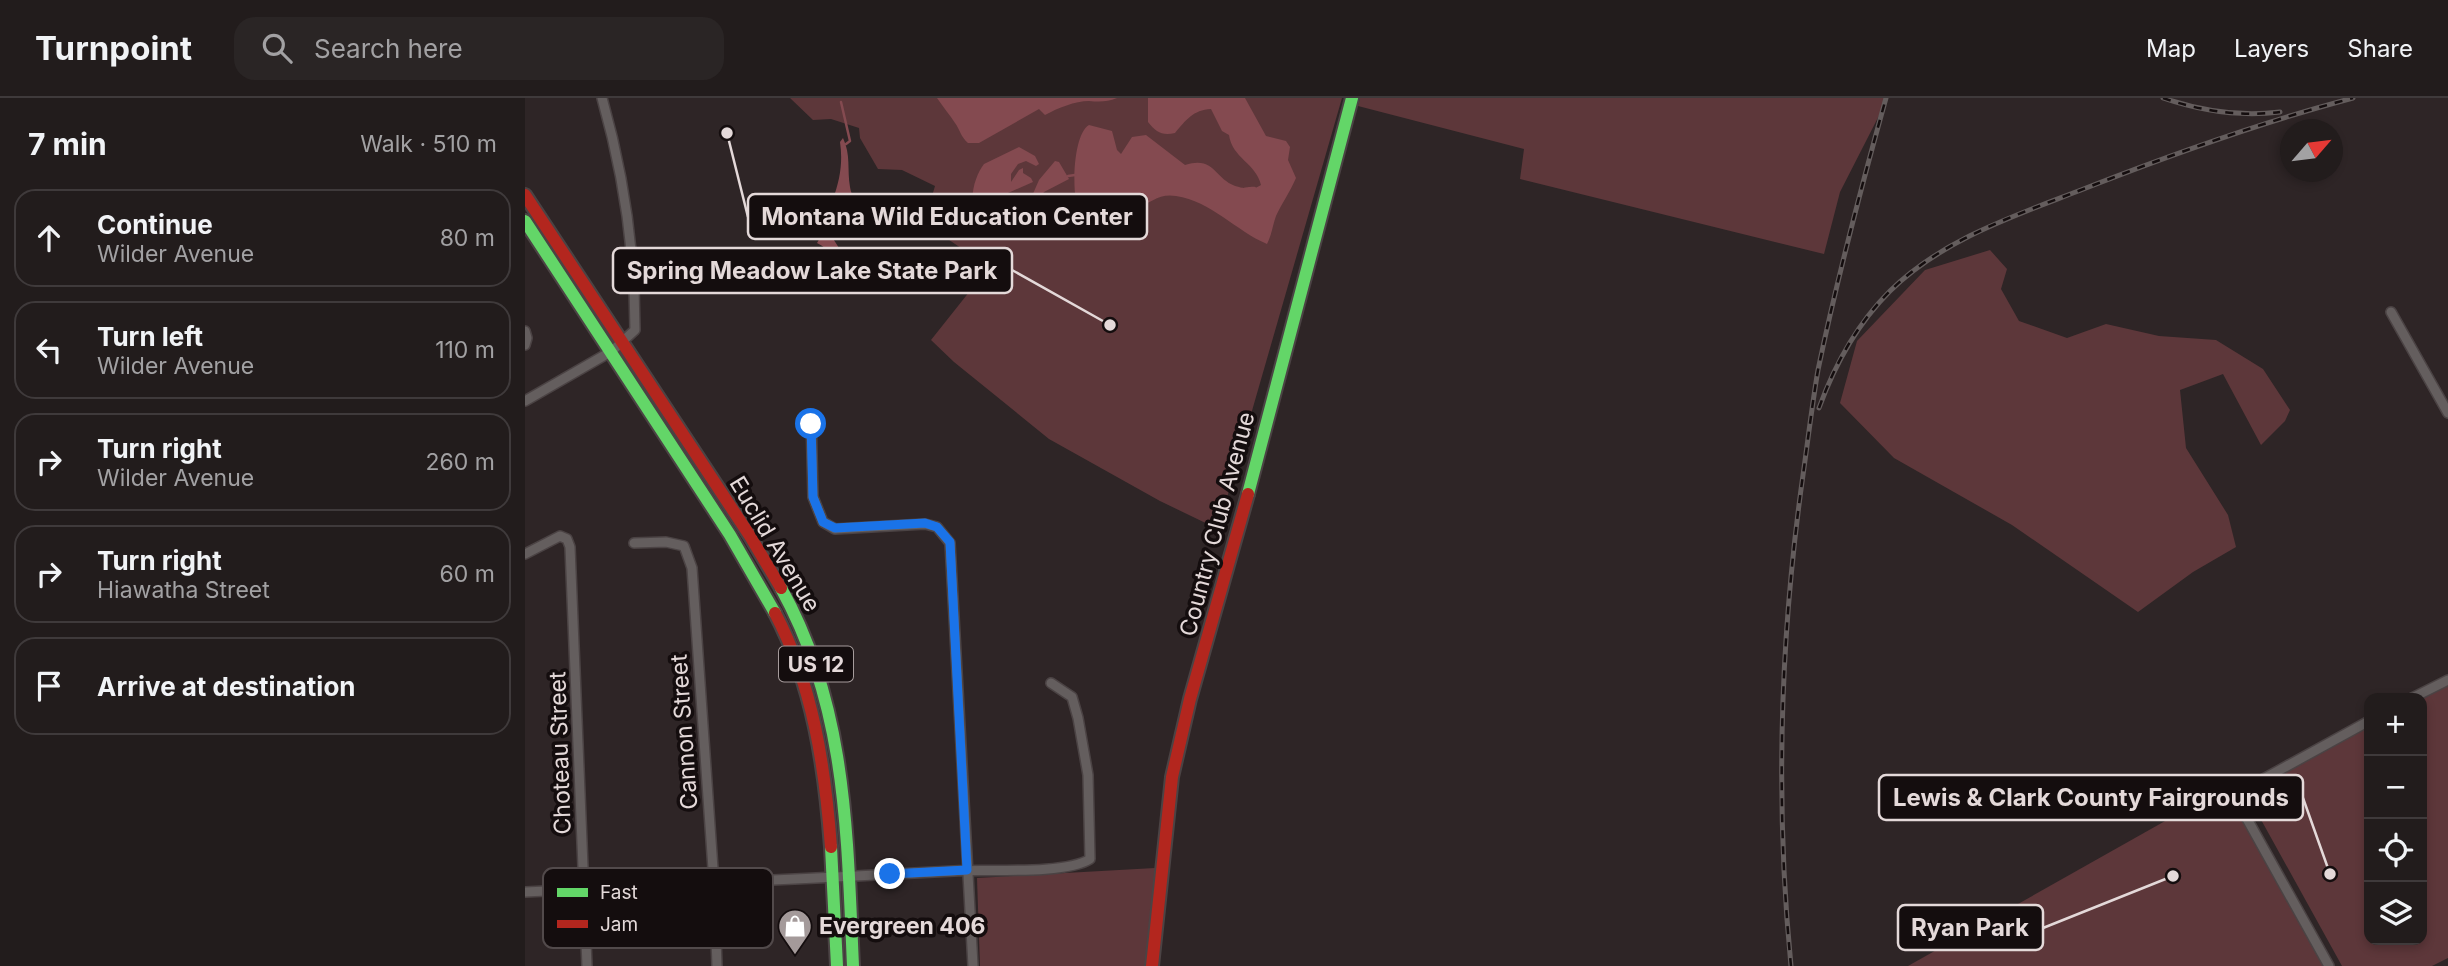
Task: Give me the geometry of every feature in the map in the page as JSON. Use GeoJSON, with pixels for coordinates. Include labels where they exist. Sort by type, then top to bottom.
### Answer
{"type":"FeatureCollection","features":[{"type":"Feature","properties":{"kind":"main road","name":"Country Club Avenue"},"geometry":{"type":"LineString","coordinates":[[1152,966],[1172,778],[1190,699],[1249,489],[1352,98]]}},
{"type":"Feature","properties":{"kind":"main road","name":"Euclid Avenue"},"geometry":{"type":"LineString","coordinates":[[525,195],[750,536],[780,585],[813,657],[823,687],[840,769],[853,966]]}},
{"type":"Feature","properties":{"kind":"main road","name":"Euclid Avenue"},"geometry":{"type":"LineString","coordinates":[[525,221],[612,351],[736,546],[780,621],[804,681],[824,764],[837,966]]}},
{"type":"Feature","properties":{"kind":"main road"},"geometry":{"type":"LineString","coordinates":[[736,546],[750,536]]}},
{"type":"Feature","properties":{"kind":"street"},"geometry":{"type":"LineString","coordinates":[[525,401],[612,351],[635,330],[632,251],[623,180],[603,98]]}},
{"type":"Feature","properties":{"kind":"street"},"geometry":{"type":"LineString","coordinates":[[2391,312],[2448,414]]}},
{"type":"Feature","properties":{"kind":"street"},"geometry":{"type":"LineString","coordinates":[[525,331],[525,345]]}},
{"type":"Feature","properties":{"kind":"street"},"geometry":{"type":"LineString","coordinates":[[811,415],[813,497],[823,522],[835,528],[925,523],[937,527],[950,542],[973,966]]}},
{"type":"Feature","properties":{"kind":"street","name":"Choteau Street"},"geometry":{"type":"LineString","coordinates":[[525,554],[560,536],[567,539],[570,547],[582,868]]}},
{"type":"Feature","properties":{"kind":"street","name":"Cannon Street"},"geometry":{"type":"LineString","coordinates":[[634,543],[666,542],[684,546],[692,568],[713,868]]}},
{"type":"Feature","properties":{"kind":"street"},"geometry":{"type":"LineString","coordinates":[[2422,693],[2448,680]]}},
{"type":"Feature","properties":{"kind":"street"},"geometry":{"type":"LineString","coordinates":[[773,880],[1055,868],[1082,864],[1090,859],[1086,767],[1078,718],[1072,697],[1051,683]]}},
{"type":"Feature","properties":{"kind":"street"},"geometry":{"type":"LineString","coordinates":[[2329,966],[2236,799],[2263,779],[2364,724]]}},
{"type":"Feature","properties":{"kind":"street"},"geometry":{"type":"LineString","coordinates":[[525,892],[543,891]]}},
{"type":"Feature","properties":{"kind":"street","name":"Choteau Street"},"geometry":{"type":"LineString","coordinates":[[586,948],[587,966]]}},
{"type":"Feature","properties":{"kind":"street","name":"Cannon Street"},"geometry":{"type":"LineString","coordinates":[[716,948],[716,966]]}},
{"type":"Feature","properties":{"kind":"shaded area"},"geometry":{"type":"Polygon","coordinates":[[[790,98],[1342,98],[1218,529],[1160,501],[1049,439],[931,340],[989,267],[924,223],[935,186],[902,170],[878,169],[860,138],[859,128],[831,119],[813,120],[790,98]]]}},
{"type":"Feature","properties":{"kind":"shaded area"},"geometry":{"type":"Polygon","coordinates":[[[937,98],[1117,98],[1078,102],[1045,115],[1039,109],[979,143],[968,143],[937,98]]]}},
{"type":"Feature","properties":{"kind":"shaded area"},"geometry":{"type":"Polygon","coordinates":[[[1148,98],[1245,98],[1266,136],[1286,141],[1290,147],[1288,160],[1296,178],[1276,216],[1267,244],[1201,204],[1170,195],[1130,209],[1116,203],[1095,202],[1088,215],[1080,215],[1074,182],[1076,154],[1083,131],[1089,125],[1112,131],[1117,150],[1121,154],[1132,137],[1146,135],[1185,165],[1203,163],[1224,180],[1239,187],[1256,188],[1261,185],[1254,171],[1231,143],[1229,135],[1222,131],[1211,109],[1186,120],[1175,133],[1163,133],[1148,122],[1148,98]]]}},
{"type":"Feature","properties":{"kind":"shaded area"},"geometry":{"type":"Polygon","coordinates":[[[1360,98],[1888,98],[1840,192],[1824,254],[1520,179],[1524,149],[1358,106],[1360,98]]]}},
{"type":"Feature","properties":{"kind":"shaded area"},"geometry":{"type":"Polygon","coordinates":[[[843,138],[848,156],[851,193],[859,216],[855,227],[845,233],[834,231],[832,237],[839,248],[861,257],[861,263],[853,265],[842,262],[817,243],[821,236],[817,229],[807,230],[807,224],[802,219],[816,213],[823,201],[833,199],[840,171],[840,142],[843,138]]]}},
{"type":"Feature","properties":{"kind":"shaded area"},"geometry":{"type":"Polygon","coordinates":[[[1019,147],[1035,156],[1039,164],[1036,166],[1026,161],[1018,164],[1011,174],[1011,182],[1023,168],[1023,173],[1033,182],[1008,193],[1009,199],[1032,196],[1039,180],[1055,161],[1059,162],[1069,179],[1044,192],[1028,215],[1017,225],[1010,224],[1004,216],[995,212],[986,215],[979,222],[950,218],[950,212],[973,202],[975,182],[984,164],[1019,147]]]}},
{"type":"Feature","properties":{"kind":"shaded area"},"geometry":{"type":"Polygon","coordinates":[[[1990,250],[2007,269],[2001,289],[2019,321],[2067,338],[2106,324],[2159,336],[2216,340],[2263,369],[2290,410],[2285,421],[2261,445],[2223,374],[2180,390],[2186,448],[2228,515],[2236,547],[2193,572],[2138,612],[2012,525],[1894,458],[1840,403],[1857,341],[1925,270],[1990,250]]]}},
{"type":"Feature","properties":{"kind":"shaded area"},"geometry":{"type":"Polygon","coordinates":[[[2448,682],[2448,958],[2432,966],[2342,966],[2254,807],[2258,792],[2270,780],[2364,728],[2364,945],[2427,945],[2427,693],[2448,682]]]}},
{"type":"Feature","properties":{"kind":"shaded area"},"geometry":{"type":"Polygon","coordinates":[[[2229,785],[2325,966],[1908,966],[2229,785]]]}},
{"type":"Feature","properties":{"kind":"shaded area"},"geometry":{"type":"Polygon","coordinates":[[[1155,868],[1146,966],[980,966],[977,878],[1155,868]]]}},
{"type":"Feature","properties":{"kind":"waterway"},"geometry":{"type":"LineString","coordinates":[[841,102],[850,141],[846,144]]}},
{"type":"Feature","properties":{"kind":"waterway"},"geometry":{"type":"LineString","coordinates":[[1068,176],[1075,175]]}},
{"type":"Feature","properties":{"kind":"railway"},"geometry":{"type":"LineString","coordinates":[[1791,966],[1783,843],[1782,720],[1795,536],[1818,370],[1886,98]]}},
{"type":"Feature","properties":{"kind":"railway"},"geometry":{"type":"LineString","coordinates":[[2163,98],[2221,112],[2280,112]]}},
{"type":"Feature","properties":{"kind":"railway"},"geometry":{"type":"LineString","coordinates":[[1819,408],[1832,376],[1867,317],[1911,272],[1958,242],[2008,218],[2152,163],[2251,128],[2353,98]]}},
{"type":"Feature","properties":{"kind":"traffic: fast"},"geometry":{"type":"LineString","coordinates":[[1248,494],[1352,98]]}},
{"type":"Feature","properties":{"kind":"traffic: fast"},"geometry":{"type":"LineString","coordinates":[[525,221],[730,535],[775,613]]}},
{"type":"Feature","properties":{"kind":"traffic: fast"},"geometry":{"type":"LineString","coordinates":[[781,588],[803,633],[831,725],[845,820],[853,966]]}},
{"type":"Feature","properties":{"kind":"traffic: fast"},"geometry":{"type":"LineString","coordinates":[[831,847],[837,966]]}},
{"type":"Feature","properties":{"kind":"traffic: jam"},"geometry":{"type":"LineString","coordinates":[[525,195],[750,536],[781,588]]}},
{"type":"Feature","properties":{"kind":"traffic: jam"},"geometry":{"type":"LineString","coordinates":[[1152,966],[1172,777],[1190,699],[1248,494]]}},
{"type":"Feature","properties":{"kind":"traffic: jam"},"geometry":{"type":"LineString","coordinates":[[775,613],[799,669],[815,727],[831,847]]}},
{"type":"Feature","properties":{"kind":"place","name":"Montana Wild Education Center"},"geometry":{"type":"Point","coordinates":[727,133]}},
{"type":"Feature","properties":{"kind":"place","name":"Spring Meadow Lake State Park"},"geometry":{"type":"Point","coordinates":[1110,325]}},
{"type":"Feature","properties":{"kind":"place","name":"Lewis & Clark County Fairgrounds"},"geometry":{"type":"Point","coordinates":[2330,874]}},
{"type":"Feature","properties":{"kind":"place","name":"Ryan Park"},"geometry":{"type":"Point","coordinates":[2173,876]}},
{"type":"Feature","properties":{"kind":"place","name":"Evergreen 406"},"geometry":{"type":"Point","coordinates":[795,956]}},
{"type":"Feature","properties":{"kind":"route"},"geometry":{"type":"LineString","coordinates":[[811,424],[813,497],[823,522],[835,528],[925,523],[937,527],[950,542],[967,870],[890,874]]}}]}
